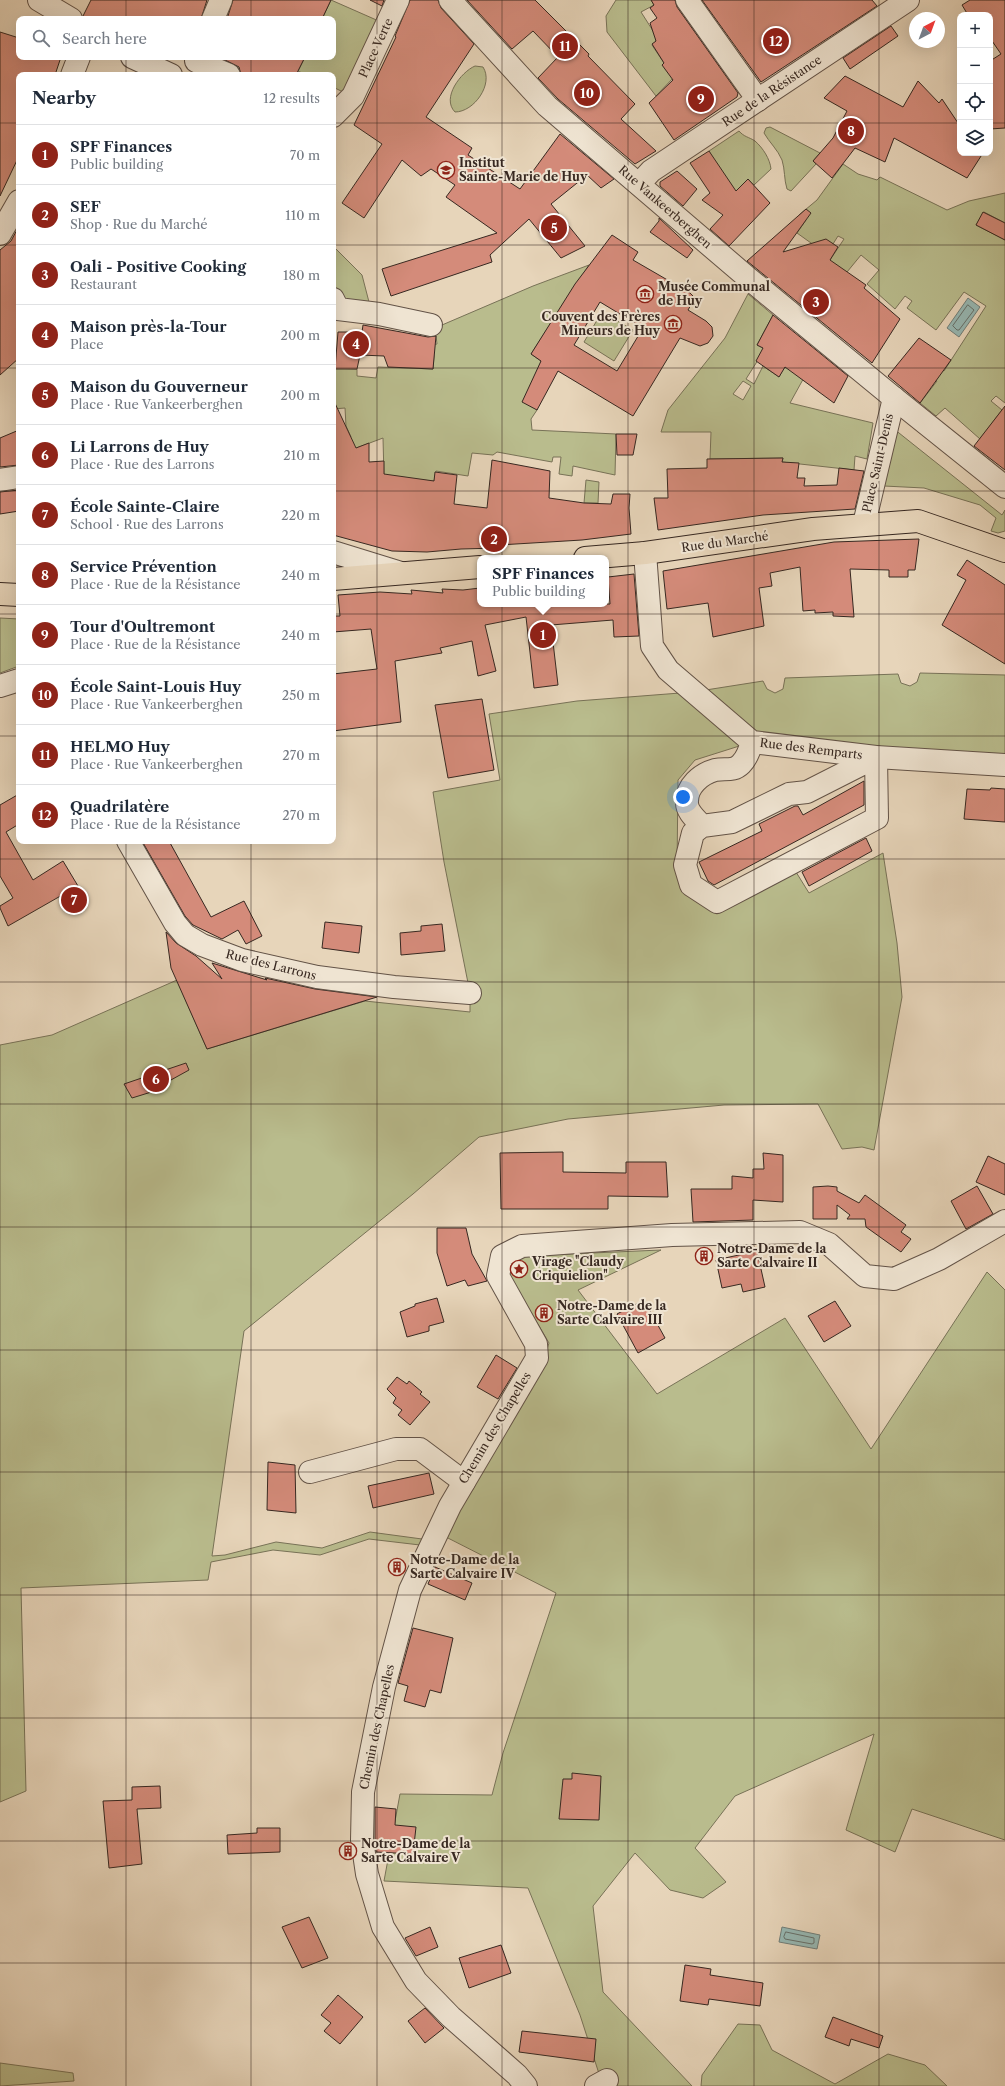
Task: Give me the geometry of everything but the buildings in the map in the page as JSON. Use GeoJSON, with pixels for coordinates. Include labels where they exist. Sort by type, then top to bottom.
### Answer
{"type":"FeatureCollection","features":[{"type":"Feature","properties":{"kind":"main road","name":"Place Saint-Denis"},"geometry":{"type":"LineString","coordinates":[[864,524],[918,521],[1005,551]]}},
{"type":"Feature","properties":{"kind":"main road","name":"Rue du Marché"},"geometry":{"type":"LineString","coordinates":[[609,556],[645,554],[813,529],[864,524]]}},
{"type":"Feature","properties":{"kind":"main road"},"geometry":{"type":"LineString","coordinates":[[336,579],[477,567]]}},
{"type":"Feature","properties":{"kind":"main road"},"geometry":{"type":"LineString","coordinates":[[0,594],[16,595]]}},
{"type":"Feature","properties":{"kind":"street"},"geometry":{"type":"LineString","coordinates":[[39,0],[66,16]]}},
{"type":"Feature","properties":{"kind":"street"},"geometry":{"type":"LineString","coordinates":[[214,16],[221,0]]}},
{"type":"Feature","properties":{"kind":"street","name":"Place Verte"},"geometry":{"type":"LineString","coordinates":[[336,113],[353,96],[398,0]]}},
{"type":"Feature","properties":{"kind":"street","name":"Rue Vankeerberghen"},"geometry":{"type":"LineString","coordinates":[[450,0],[547,106],[748,278],[894,398]]}},
{"type":"Feature","properties":{"kind":"street"},"geometry":{"type":"LineString","coordinates":[[687,0],[758,100]]}},
{"type":"Feature","properties":{"kind":"street","name":"Rue de la Résistance"},"geometry":{"type":"LineString","coordinates":[[639,184],[651,171],[908,0]]}},
{"type":"Feature","properties":{"kind":"street"},"geometry":{"type":"LineString","coordinates":[[73,72],[79,60]]}},
{"type":"Feature","properties":{"kind":"street"},"geometry":{"type":"LineString","coordinates":[[138,60],[164,72]]}},
{"type":"Feature","properties":{"kind":"street"},"geometry":{"type":"LineString","coordinates":[[195,63],[220,72]]}},
{"type":"Feature","properties":{"kind":"street"},"geometry":{"type":"LineString","coordinates":[[0,234],[16,206]]}},
{"type":"Feature","properties":{"kind":"street"},"geometry":{"type":"LineString","coordinates":[[336,305],[338,309],[379,314],[431,325]]}},
{"type":"Feature","properties":{"kind":"street","name":"Place Saint-Denis"},"geometry":{"type":"LineString","coordinates":[[864,524],[894,398],[1005,487]]}},
{"type":"Feature","properties":{"kind":"street"},"geometry":{"type":"LineString","coordinates":[[0,480],[16,477]]}},
{"type":"Feature","properties":{"kind":"street"},"geometry":{"type":"LineString","coordinates":[[336,553],[404,574]]}},
{"type":"Feature","properties":{"kind":"street","name":"Rue des Remparts"},"geometry":{"type":"LineString","coordinates":[[645,554],[652,646],[668,670],[752,742],[876,757],[1005,765]]}},
{"type":"Feature","properties":{"kind":"street"},"geometry":{"type":"LineString","coordinates":[[0,686],[16,681]]}},
{"type":"Feature","properties":{"kind":"street"},"geometry":{"type":"LineString","coordinates":[[702,826],[690,814],[687,803],[689,791],[695,782],[706,773],[718,769],[730,770],[741,764],[748,754],[752,742]]}},
{"type":"Feature","properties":{"kind":"street"},"geometry":{"type":"LineString","coordinates":[[876,757],[877,818],[717,902],[691,885],[685,866],[693,833],[702,826],[732,822],[789,794],[807,792],[876,757]]}},
{"type":"Feature","properties":{"kind":"street","name":"Rue des Larrons"},"geometry":{"type":"LineString","coordinates":[[130,844],[175,923],[185,935],[202,945],[242,960],[317,977],[394,987],[470,993]]}},
{"type":"Feature","properties":{"kind":"street","name":"Chemin des Chapelles"},"geometry":{"type":"LineString","coordinates":[[522,2080],[451,2017],[416,1981],[383,1927],[366,1874],[362,1840],[365,1785],[384,1687],[410,1590],[436,1532],[536,1358],[536,1344],[498,1276],[502,1256],[522,1246],[672,1235],[800,1232],[829,1244],[865,1276],[894,1279],[938,1259],[1005,1221]]}},
{"type":"Feature","properties":{"kind":"street"},"geometry":{"type":"LineString","coordinates":[[310,1472],[396,1448],[420,1449],[464,1482]]}},
{"type":"Feature","properties":{"kind":"green space"},"geometry":{"type":"Polygon","coordinates":[[[331,0],[381,22],[347,94],[336,88],[336,72],[298,71],[304,60],[336,60],[336,16],[323,16],[331,0]]]}},
{"type":"Feature","properties":{"kind":"green space"},"geometry":{"type":"Polygon","coordinates":[[[616,0],[651,0],[654,5],[641,12],[655,34],[656,41],[652,45],[664,63],[662,65],[674,77],[656,96],[607,32],[606,16],[616,0]]]}},
{"type":"Feature","properties":{"kind":"green space"},"geometry":{"type":"Polygon","coordinates":[[[475,66],[483,67],[486,74],[484,89],[475,102],[469,107],[462,111],[455,112],[451,106],[450,100],[454,86],[464,74],[475,66]]]}},
{"type":"Feature","properties":{"kind":"green space"},"geometry":{"type":"Polygon","coordinates":[[[770,127],[820,153],[813,161],[816,164],[791,191],[787,189],[782,160],[764,133],[766,128],[770,127]]]}},
{"type":"Feature","properties":{"kind":"green space"},"geometry":{"type":"Polygon","coordinates":[[[739,131],[755,141],[761,147],[768,158],[771,169],[754,185],[748,179],[732,196],[709,151],[739,131]]]}},
{"type":"Feature","properties":{"kind":"green space"},"geometry":{"type":"Polygon","coordinates":[[[843,164],[858,174],[877,180],[880,177],[947,210],[969,201],[1005,193],[1005,223],[984,212],[976,225],[1005,240],[1005,403],[996,396],[991,401],[1002,410],[980,439],[945,408],[936,416],[920,403],[937,381],[930,374],[936,366],[944,371],[986,306],[964,292],[936,330],[907,308],[912,301],[905,296],[895,309],[867,284],[879,270],[861,255],[838,283],[830,260],[844,239],[838,236],[833,244],[818,248],[797,233],[806,220],[799,215],[817,200],[843,164]]]}},
{"type":"Feature","properties":{"kind":"green space"},"geometry":{"type":"Polygon","coordinates":[[[336,249],[362,275],[369,302],[347,302],[339,297],[336,290],[336,249]]]}},
{"type":"Feature","properties":{"kind":"green space"},"geometry":{"type":"Polygon","coordinates":[[[589,265],[531,354],[541,361],[537,410],[531,419],[532,430],[616,434],[615,475],[573,466],[572,476],[559,474],[561,457],[553,457],[552,462],[497,452],[493,455],[472,453],[468,476],[436,471],[434,481],[384,477],[383,438],[351,450],[347,439],[351,437],[346,426],[345,408],[336,409],[336,368],[357,369],[357,376],[376,378],[378,367],[433,369],[434,356],[431,345],[437,344],[435,328],[533,286],[589,265]]]}},
{"type":"Feature","properties":{"kind":"green space"},"geometry":{"type":"Polygon","coordinates":[[[748,294],[773,315],[757,345],[765,349],[746,379],[754,384],[763,366],[779,377],[793,352],[806,374],[790,403],[873,423],[867,459],[855,456],[854,470],[782,462],[783,458],[710,459],[711,432],[661,432],[668,410],[725,338],[748,294]],[[743,381],[733,394],[743,400],[751,386],[743,381]]]}},
{"type":"Feature","properties":{"kind":"green space"},"geometry":{"type":"Polygon","coordinates":[[[602,312],[633,330],[614,361],[584,342],[602,312]]]}},
{"type":"Feature","properties":{"kind":"green space"},"geometry":{"type":"Polygon","coordinates":[[[894,429],[1002,515],[1005,510],[1005,531],[998,533],[991,531],[996,518],[980,505],[924,488],[884,486],[894,429]]]}},
{"type":"Feature","properties":{"kind":"green space"},"geometry":{"type":"Polygon","coordinates":[[[586,480],[599,482],[598,503],[584,503],[586,480]]]}},
{"type":"Feature","properties":{"kind":"green space"},"geometry":{"type":"Polygon","coordinates":[[[0,618],[16,619],[16,667],[0,673],[0,618]]]}},
{"type":"Feature","properties":{"kind":"green space"},"geometry":{"type":"Polygon","coordinates":[[[920,673],[1005,675],[1005,765],[752,742],[695,760],[678,780],[677,869],[683,889],[714,912],[796,872],[809,893],[883,853],[897,943],[902,997],[874,1150],[862,1147],[842,1149],[818,1104],[724,1105],[568,1119],[479,1137],[413,1194],[244,1331],[212,1556],[225,1555],[276,1542],[322,1548],[370,1532],[422,1539],[420,1545],[369,1539],[320,1555],[273,1550],[211,1562],[208,1580],[21,1588],[26,1791],[0,1802],[0,1045],[52,1035],[177,980],[207,1049],[365,1001],[470,1012],[470,993],[444,862],[433,792],[500,780],[489,714],[577,701],[693,692],[763,681],[767,689],[775,693],[783,689],[785,678],[898,674],[901,683],[910,686],[917,682],[920,673]]]}},
{"type":"Feature","properties":{"kind":"green space"},"geometry":{"type":"Polygon","coordinates":[[[661,1250],[578,1290],[657,1394],[785,1318],[871,1449],[987,1272],[1005,1290],[1005,1840],[912,1809],[895,1852],[846,1830],[874,1734],[735,1796],[695,1848],[726,1882],[703,1898],[670,1890],[635,1853],[593,1906],[603,1992],[692,2086],[603,2086],[580,2015],[528,1888],[384,1881],[400,1794],[492,1795],[503,1753],[556,1593],[442,1535],[539,1375],[549,1343],[509,1275],[514,1262],[523,1256],[661,1250]]]}},
{"type":"Feature","properties":{"kind":"green space"},"geometry":{"type":"Polygon","coordinates":[[[738,2024],[760,2025],[772,2050],[835,2084],[888,2054],[925,2065],[947,2086],[701,2086],[702,2075],[738,2024]]]}},
{"type":"Feature","properties":{"kind":"green space"},"geometry":{"type":"Polygon","coordinates":[[[0,2063],[73,2073],[74,2081],[0,2086],[0,2063]]]}},
{"type":"Feature","properties":{"kind":"water"},"geometry":{"type":"Polygon","coordinates":[[[968,298],[980,307],[959,337],[947,328],[968,298]]]}},
{"type":"Feature","properties":{"kind":"water"},"geometry":{"type":"Polygon","coordinates":[[[782,1927],[820,1935],[817,1949],[779,1942],[782,1927]]]}},
{"type":"Feature","properties":{"kind":"place","name":"Quadrilatère"},"geometry":{"type":"Point","coordinates":[776,41]}},
{"type":"Feature","properties":{"kind":"place","name":"HELMO Huy"},"geometry":{"type":"Point","coordinates":[565,46]}},
{"type":"Feature","properties":{"kind":"place","name":"École Saint-Louis Huy"},"geometry":{"type":"Point","coordinates":[587,93]}},
{"type":"Feature","properties":{"kind":"place","name":"Tour d'Oultremont"},"geometry":{"type":"Point","coordinates":[701,99]}},
{"type":"Feature","properties":{"kind":"place","name":"Service Prévention"},"geometry":{"type":"Point","coordinates":[851,131]}},
{"type":"Feature","properties":{"kind":"place","name":"Institut Sainte-Marie de Huy"},"geometry":{"type":"Point","coordinates":[446,170]}},
{"type":"Feature","properties":{"kind":"place","name":"Maison du Gouverneur"},"geometry":{"type":"Point","coordinates":[554,228]}},
{"type":"Feature","properties":{"kind":"place","name":"Musée Communal de Huy"},"geometry":{"type":"Point","coordinates":[645,294]}},
{"type":"Feature","properties":{"kind":"place","name":"Oali - Positive Cooking"},"geometry":{"type":"Point","coordinates":[816,302]}},
{"type":"Feature","properties":{"kind":"place","name":"Couvent des Frères Mineurs de Huy"},"geometry":{"type":"Point","coordinates":[673,324]}},
{"type":"Feature","properties":{"kind":"place","name":"Maison près-la-Tour"},"geometry":{"type":"Point","coordinates":[356,344]}},
{"type":"Feature","properties":{"kind":"place","name":"SEF"},"geometry":{"type":"Point","coordinates":[494,539]}},
{"type":"Feature","properties":{"kind":"place","name":"SPF Finances"},"geometry":{"type":"Point","coordinates":[543,635]}},
{"type":"Feature","properties":{"kind":"place","name":"École Sainte-Claire"},"geometry":{"type":"Point","coordinates":[74,900]}},
{"type":"Feature","properties":{"kind":"place","name":"Li Larrons de Huy"},"geometry":{"type":"Point","coordinates":[156,1079]}},
{"type":"Feature","properties":{"kind":"place","name":"Notre-Dame de la Sarte Calvaire II"},"geometry":{"type":"Point","coordinates":[704,1256]}},
{"type":"Feature","properties":{"kind":"place","name":"Virage \"Claudy Criquielion\""},"geometry":{"type":"Point","coordinates":[519,1269]}},
{"type":"Feature","properties":{"kind":"place","name":"Notre-Dame de la Sarte Calvaire III"},"geometry":{"type":"Point","coordinates":[544,1313]}},
{"type":"Feature","properties":{"kind":"place","name":"Notre-Dame de la Sarte Calvaire IV"},"geometry":{"type":"Point","coordinates":[397,1567]}},
{"type":"Feature","properties":{"kind":"place","name":"Notre-Dame de la Sarte Calvaire V"},"geometry":{"type":"Point","coordinates":[348,1851]}}]}
